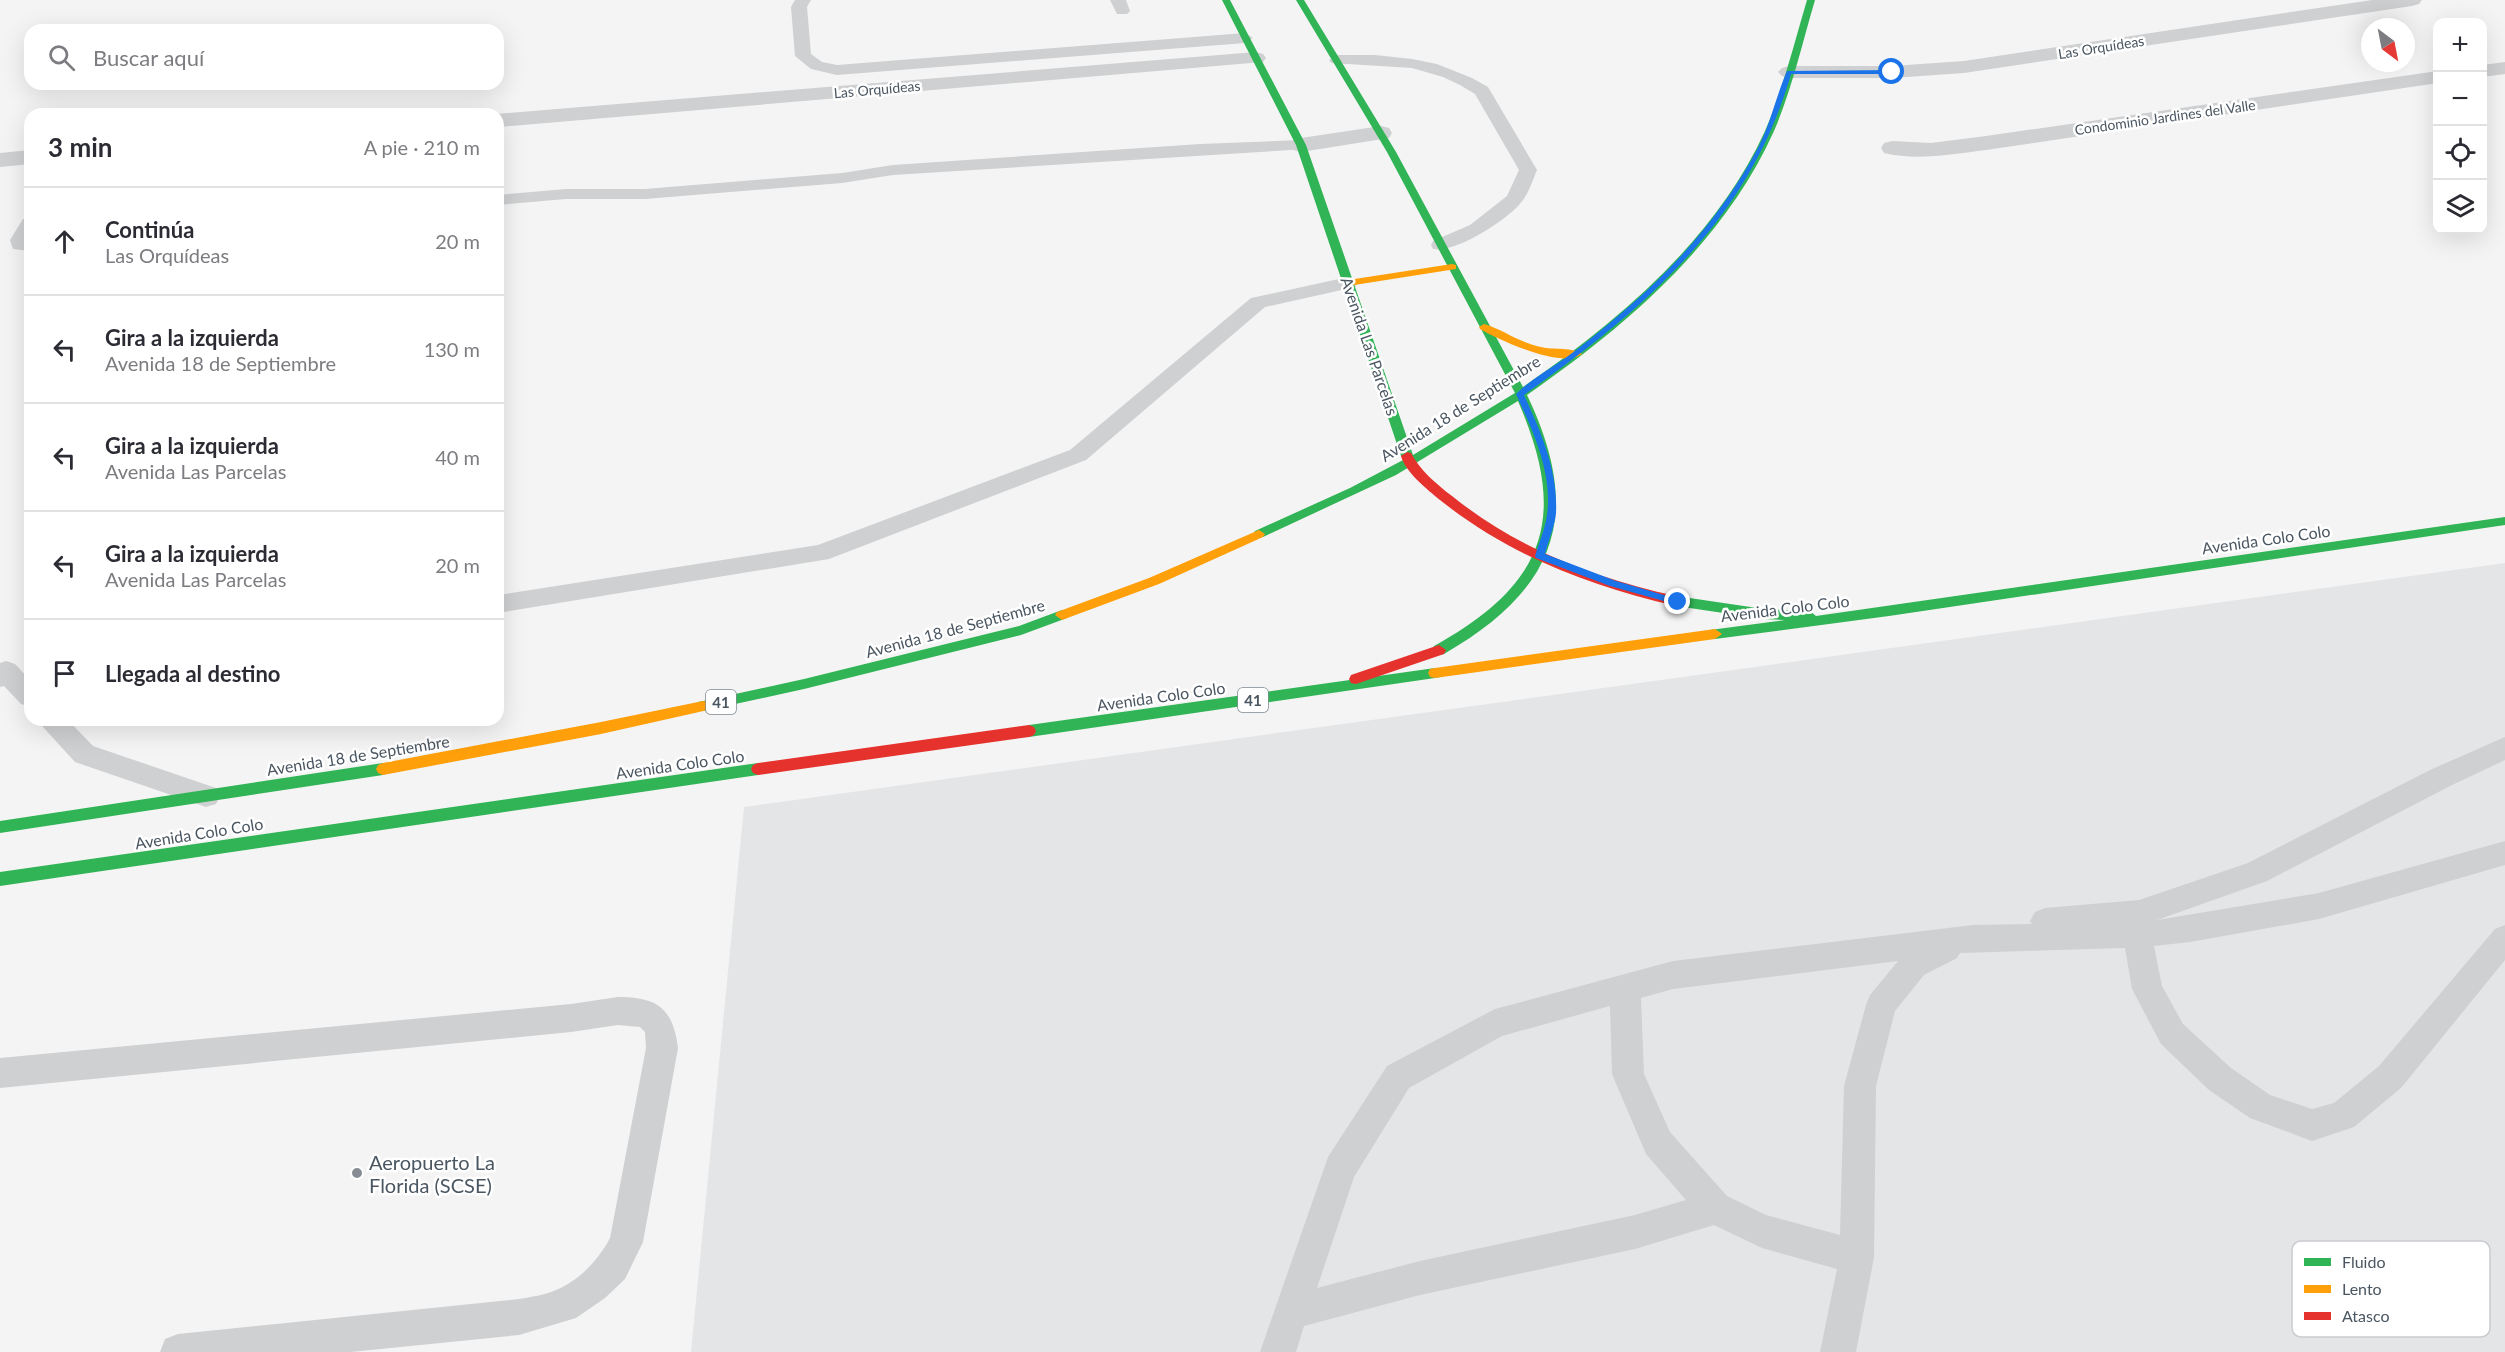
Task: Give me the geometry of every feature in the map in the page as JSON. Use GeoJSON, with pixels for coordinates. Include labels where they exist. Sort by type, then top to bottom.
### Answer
{"type":"FeatureCollection","features":[{"type":"Feature","properties":{"kind":"main road","name":"Avenida Las Parcelas"},"geometry":{"type":"LineString","coordinates":[[1226,0],[1301,145],[1409,463],[1430,486],[1456,509],[1540,556],[1645,594],[1732,612],[1785,616],[1839,616],[1889,611]]}},
{"type":"Feature","properties":{"kind":"main road"},"geometry":{"type":"LineString","coordinates":[[1279,697],[1328,687],[1374,674],[1455,641],[1488,621],[1511,601],[1528,579],[1540,556],[1551,516],[1548,469],[1536,430],[1520,394],[1381,133],[1300,0]]}},
{"type":"Feature","properties":{"kind":"main road","name":"Avenida 18 de Septiembre"},"geometry":{"type":"LineString","coordinates":[[0,827],[404,766],[601,728],[804,684],[1021,630],[1154,581],[1229,548],[1409,463],[1520,394],[1576,354],[1636,304],[1710,227],[1739,186],[1762,147],[1778,108],[1811,0]]}},
{"type":"Feature","properties":{"kind":"main road"},"geometry":{"type":"LineString","coordinates":[[1348,283],[1452,267]]}},
{"type":"Feature","properties":{"kind":"main road"},"geometry":{"type":"LineString","coordinates":[[1484,327],[1514,345],[1531,351],[1562,355],[1576,354]]}},
{"type":"Feature","properties":{"kind":"main road","name":"Avenida Colo Colo"},"geometry":{"type":"LineString","coordinates":[[3,880],[374,823],[1889,611],[2505,520]]}},
{"type":"Feature","properties":{"kind":"street","name":"Las Orquídeas"},"geometry":{"type":"LineString","coordinates":[[1789,72],[1892,72],[1964,68],[2412,0]]}},
{"type":"Feature","properties":{"kind":"street","name":"Las Orquídeas"},"geometry":{"type":"LineString","coordinates":[[504,120],[1256,58]]}},
{"type":"Feature","properties":{"kind":"street"},"geometry":{"type":"LineString","coordinates":[[2487,70],[2505,68]]}},
{"type":"Feature","properties":{"kind":"street","name":"Condominio Jardines del Valle"},"geometry":{"type":"LineString","coordinates":[[1892,148],[1930,150],[1986,144],[2433,79]]}},
{"type":"Feature","properties":{"kind":"street"},"geometry":{"type":"LineString","coordinates":[[1301,145],[1381,133]]}},
{"type":"Feature","properties":{"kind":"street"},"geometry":{"type":"LineString","coordinates":[[0,160],[24,158]]}},
{"type":"Feature","properties":{"kind":"lane"},"geometry":{"type":"LineString","coordinates":[[803,0],[800,7],[803,56],[817,66],[837,70],[1245,38]]}},
{"type":"Feature","properties":{"kind":"lane"},"geometry":{"type":"LineString","coordinates":[[1337,60],[1365,58],[1399,62],[1442,70],[1472,84],[1482,91],[1528,170],[1515,199],[1477,229],[1440,246]]}},
{"type":"Feature","properties":{"kind":"lane"},"geometry":{"type":"LineString","coordinates":[[504,199],[566,194],[645,194],[842,178],[893,170],[1200,149],[1301,145]]}},
{"type":"Feature","properties":{"kind":"lane"},"geometry":{"type":"LineString","coordinates":[[24,232],[19,240],[20,245],[24,245]]}},
{"type":"Feature","properties":{"kind":"lane"},"geometry":{"type":"LineString","coordinates":[[504,603],[821,553],[1078,454],[1258,302],[1348,283]]}},
{"type":"Feature","properties":{"kind":"lane"},"geometry":{"type":"LineString","coordinates":[[9,672],[24,690]]}},
{"type":"Feature","properties":{"kind":"lane"},"geometry":{"type":"LineString","coordinates":[[58,726],[84,754],[206,796]]}},
{"type":"Feature","properties":{"kind":"lane"},"geometry":{"type":"LineString","coordinates":[[1838,1352],[1857,1257],[1860,1086],[1881,1005],[1912,965],[1973,938],[2039,922],[2139,913],[2257,872],[2440,778],[2505,748]]}},
{"type":"Feature","properties":{"kind":"lane"},"geometry":{"type":"LineString","coordinates":[[1278,1352],[1340,1169],[1398,1077],[1495,1023],[1673,975],[1973,938],[2137,935],[2190,929],[2319,906],[2505,853]]}},
{"type":"Feature","properties":{"kind":"lane"},"geometry":{"type":"LineString","coordinates":[[2137,935],[2147,989],[2172,1034],[2220,1079],[2261,1107],[2312,1125],[2343,1116],[2390,1077],[2505,938]]}},
{"type":"Feature","properties":{"kind":"lane"},"geometry":{"type":"LineString","coordinates":[[1625,988],[1628,1074],[1658,1143],[1715,1208],[1762,1231],[1857,1257]]}},
{"type":"Feature","properties":{"kind":"lane"},"geometry":{"type":"LineString","coordinates":[[0,1073],[571,1018],[627,1010],[650,1016],[659,1026],[662,1048],[626,1242],[613,1267],[564,1306],[519,1317],[177,1352]]}},
{"type":"Feature","properties":{"kind":"lane"},"geometry":{"type":"LineString","coordinates":[[1292,1312],[1420,1278],[1635,1232],[1715,1208]]}},
{"type":"Feature","properties":{"kind":"shaded area"},"geometry":{"type":"Polygon","coordinates":[[[2505,563],[2505,1352],[691,1352],[744,807],[2505,563]]]}},
{"type":"Feature","properties":{"kind":"traffic: fast"},"geometry":{"type":"LineString","coordinates":[[1226,0],[1301,145],[1407,456]]}},
{"type":"Feature","properties":{"kind":"traffic: fast"},"geometry":{"type":"LineString","coordinates":[[1300,0],[1392,152],[1509,371],[1534,425],[1550,478],[1551,503],[1548,528],[1541,551],[1530,572],[1516,592],[1499,609],[1481,624],[1439,650]]}},
{"type":"Feature","properties":{"kind":"traffic: fast"},"geometry":{"type":"LineString","coordinates":[[1259,534],[1373,482],[1460,433],[1561,366],[1610,328],[1655,287],[1697,243],[1733,196],[1762,146],[1784,93],[1811,0]]}},
{"type":"Feature","properties":{"kind":"traffic: fast"},"geometry":{"type":"LineString","coordinates":[[1715,634],[1889,611],[2505,521]]}},
{"type":"Feature","properties":{"kind":"traffic: fast"},"geometry":{"type":"LineString","coordinates":[[1676,601],[1764,614],[1810,616]]}},
{"type":"Feature","properties":{"kind":"traffic: fast"},"geometry":{"type":"LineString","coordinates":[[703,706],[804,684],[1021,630],[1062,615]]}},
{"type":"Feature","properties":{"kind":"traffic: fast"},"geometry":{"type":"LineString","coordinates":[[1029,731],[1435,673]]}},
{"type":"Feature","properties":{"kind":"traffic: fast"},"geometry":{"type":"LineString","coordinates":[[0,827],[383,769]]}},
{"type":"Feature","properties":{"kind":"traffic: fast"},"geometry":{"type":"LineString","coordinates":[[0,879],[758,769]]}},
{"type":"Feature","properties":{"kind":"traffic: slow"},"geometry":{"type":"LineString","coordinates":[[1348,283],[1452,267]]}},
{"type":"Feature","properties":{"kind":"traffic: slow"},"geometry":{"type":"LineString","coordinates":[[1484,327],[1529,348],[1552,353],[1577,354]]}},
{"type":"Feature","properties":{"kind":"traffic: slow"},"geometry":{"type":"LineString","coordinates":[[1062,615],[1154,581],[1259,534]]}},
{"type":"Feature","properties":{"kind":"traffic: slow"},"geometry":{"type":"LineString","coordinates":[[1435,673],[1715,634]]}},
{"type":"Feature","properties":{"kind":"traffic: slow"},"geometry":{"type":"LineString","coordinates":[[383,769],[601,728],[703,706]]}},
{"type":"Feature","properties":{"kind":"traffic: jam"},"geometry":{"type":"LineString","coordinates":[[1407,456],[1409,463],[1436,490],[1465,514],[1497,535],[1566,569],[1639,593],[1676,601]]}},
{"type":"Feature","properties":{"kind":"traffic: jam"},"geometry":{"type":"LineString","coordinates":[[1356,679],[1439,650]]}},
{"type":"Feature","properties":{"kind":"traffic: jam"},"geometry":{"type":"LineString","coordinates":[[758,769],[1029,731]]}},
{"type":"Feature","properties":{"kind":"place","name":"Aeropuerto La Florida (SCSE)"},"geometry":{"type":"Point","coordinates":[357,1173]}},
{"type":"Feature","properties":{"kind":"route"},"geometry":{"type":"LineString","coordinates":[[1678,602],[1614,584],[1540,556],[1551,516],[1551,492],[1548,469],[1536,430],[1520,394],[1576,354],[1629,311],[1673,268],[1710,227],[1739,186],[1762,147],[1778,108],[1789,72],[1892,72]]}}]}
